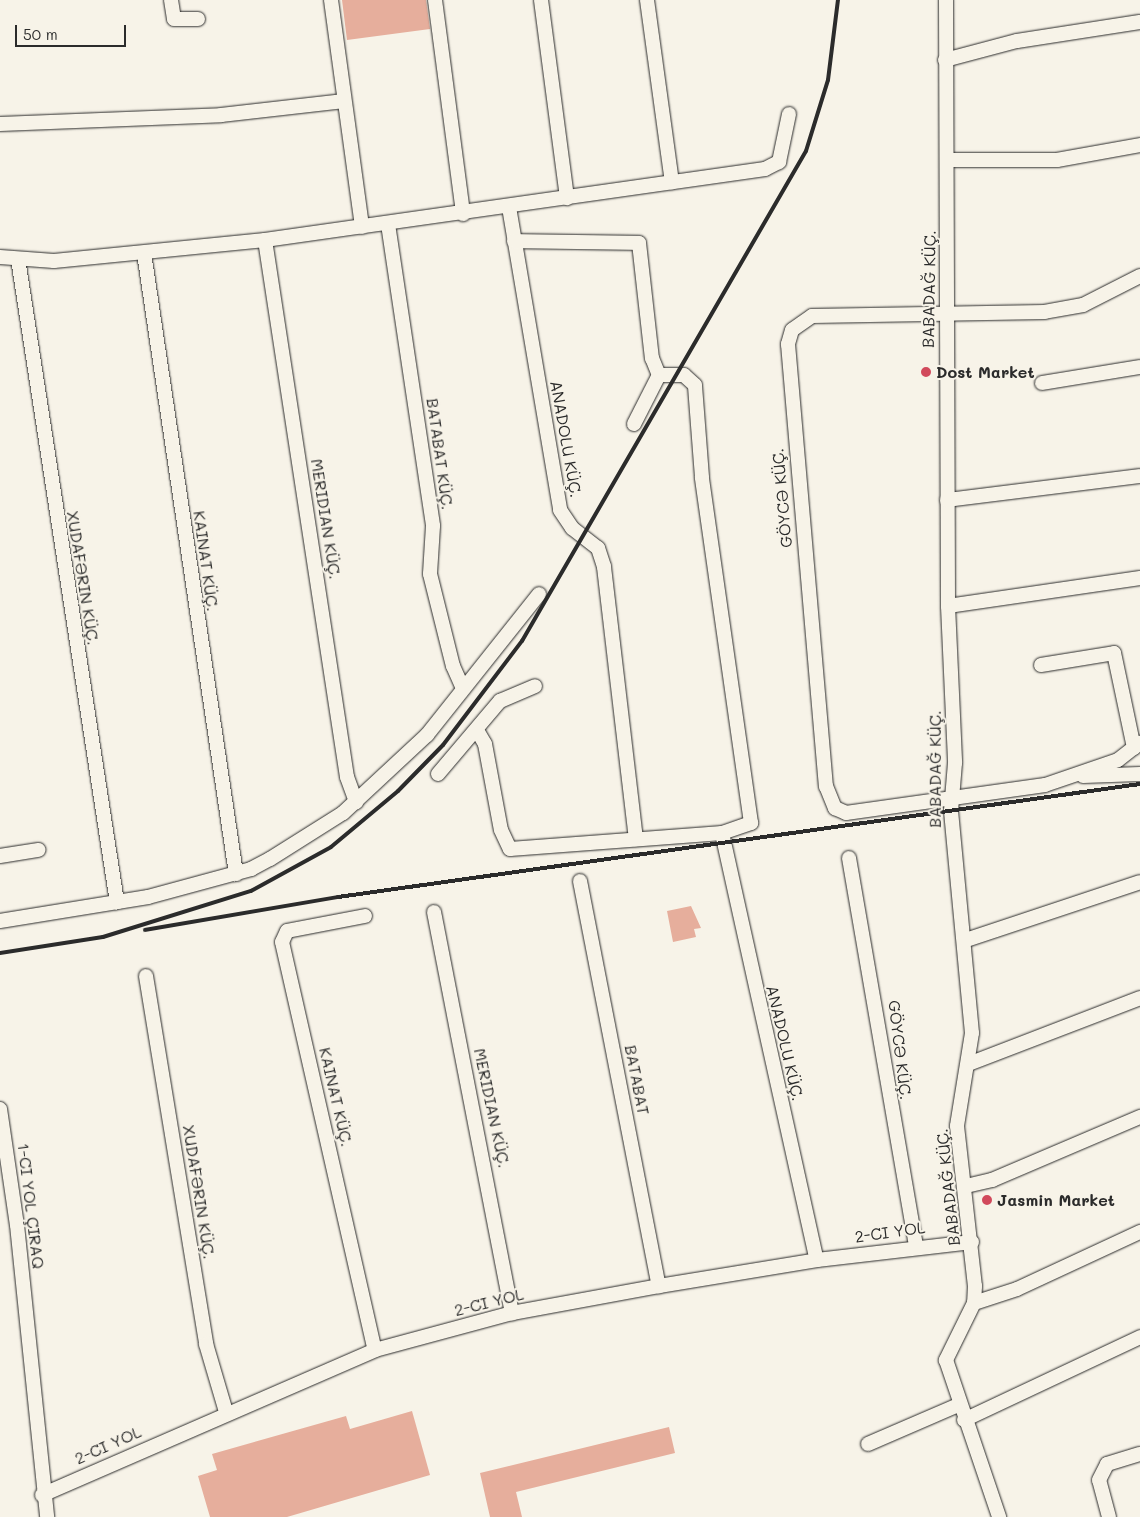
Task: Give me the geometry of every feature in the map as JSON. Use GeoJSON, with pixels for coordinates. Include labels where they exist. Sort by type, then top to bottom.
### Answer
{"type":"FeatureCollection","features":[{"type":"Feature","properties":{"kind":"street"},"geometry":{"type":"LineString","coordinates":[[171,0],[174,19],[198,19]]}},
{"type":"Feature","properties":{"kind":"street"},"geometry":{"type":"LineString","coordinates":[[331,0],[362,227]]}},
{"type":"Feature","properties":{"kind":"street"},"geometry":{"type":"LineString","coordinates":[[435,0],[463,214]]}},
{"type":"Feature","properties":{"kind":"street"},"geometry":{"type":"LineString","coordinates":[[541,0],[567,198]]}},
{"type":"Feature","properties":{"kind":"street"},"geometry":{"type":"LineString","coordinates":[[647,0],[672,182]]}},
{"type":"Feature","properties":{"kind":"street","name":"BABADAĞ KÜÇ."},"geometry":{"type":"LineString","coordinates":[[946,0],[948,606],[953,800],[966,940],[971,1063],[957,1126],[972,1242],[974,1303],[946,1360],[958,1405],[999,1517]]}},
{"type":"Feature","properties":{"kind":"street"},"geometry":{"type":"LineString","coordinates":[[945,60],[1002,44],[1140,22]]}},
{"type":"Feature","properties":{"kind":"street"},"geometry":{"type":"LineString","coordinates":[[0,124],[222,115],[344,101]]}},
{"type":"Feature","properties":{"kind":"street"},"geometry":{"type":"LineString","coordinates":[[0,257],[18,259],[144,253],[265,240],[463,214],[774,167],[779,162],[789,114]]}},
{"type":"Feature","properties":{"kind":"street"},"geometry":{"type":"LineString","coordinates":[[948,160],[1076,159],[1140,145]]}},
{"type":"Feature","properties":{"kind":"street","name":"ANADOLU KÜÇ."},"geometry":{"type":"LineString","coordinates":[[509,207],[560,510],[572,528],[598,548],[604,567],[636,839]]}},
{"type":"Feature","properties":{"kind":"street","name":"BATABAT KÜÇ."},"geometry":{"type":"LineString","coordinates":[[388,224],[433,526],[430,574],[453,666],[462,686]]}},
{"type":"Feature","properties":{"kind":"street","name":"MERIDIAN KÜÇ."},"geometry":{"type":"LineString","coordinates":[[265,240],[347,777],[356,802]]}},
{"type":"Feature","properties":{"kind":"street"},"geometry":{"type":"LineString","coordinates":[[514,241],[639,243],[652,358],[659,375],[634,424]]}},
{"type":"Feature","properties":{"kind":"street","name":"KAINAT KÜÇ."},"geometry":{"type":"LineString","coordinates":[[144,253],[236,874]]}},
{"type":"Feature","properties":{"kind":"street","name":"XUDAFƏRIN KÜÇ."},"geometry":{"type":"LineString","coordinates":[[18,259],[117,902]]}},
{"type":"Feature","properties":{"kind":"street","name":"GÖYCƏ KÜÇ."},"geometry":{"type":"LineString","coordinates":[[953,800],[846,812],[835,808],[826,786],[788,344],[792,330],[812,316],[946,314],[1067,308],[1103,296],[1140,276]]}},
{"type":"Feature","properties":{"kind":"street"},"geometry":{"type":"LineString","coordinates":[[1042,383],[1140,367]]}},
{"type":"Feature","properties":{"kind":"street"},"geometry":{"type":"LineString","coordinates":[[478,732],[485,744],[500,830],[510,850],[522,852],[636,839],[722,833],[751,823],[702,477],[695,385],[684,375],[659,375]]}},
{"type":"Feature","properties":{"kind":"street"},"geometry":{"type":"LineString","coordinates":[[947,500],[1140,476]]}},
{"type":"Feature","properties":{"kind":"street"},"geometry":{"type":"LineString","coordinates":[[948,606],[1140,578]]}},
{"type":"Feature","properties":{"kind":"street"},"geometry":{"type":"LineString","coordinates":[[0,922],[117,902],[236,874],[270,859],[356,802],[427,735],[462,686],[540,594]]}},
{"type":"Feature","properties":{"kind":"street"},"geometry":{"type":"LineString","coordinates":[[953,800],[1010,792],[1070,776],[1118,760],[1137,745],[1114,653],[1041,665]]}},
{"type":"Feature","properties":{"kind":"street"},"geometry":{"type":"LineString","coordinates":[[438,774],[478,732],[500,701],[535,686]]}},
{"type":"Feature","properties":{"kind":"street"},"geometry":{"type":"LineString","coordinates":[[1070,776],[1140,774]]}},
{"type":"Feature","properties":{"kind":"street","name":"ANADOLU KÜÇ."},"geometry":{"type":"LineString","coordinates":[[722,833],[817,1260]]}},
{"type":"Feature","properties":{"kind":"street"},"geometry":{"type":"LineString","coordinates":[[0,856],[38,850]]}},
{"type":"Feature","properties":{"kind":"street","name":"GÖYCƏ KÜÇ."},"geometry":{"type":"LineString","coordinates":[[849,858],[916,1246]]}},
{"type":"Feature","properties":{"kind":"street","name":"BATABAT"},"geometry":{"type":"LineString","coordinates":[[580,881],[659,1286]]}},
{"type":"Feature","properties":{"kind":"street"},"geometry":{"type":"LineString","coordinates":[[966,940],[1140,882]]}},
{"type":"Feature","properties":{"kind":"street","name":"MERIDIAN KÜÇ."},"geometry":{"type":"LineString","coordinates":[[434,912],[512,1313]]}},
{"type":"Feature","properties":{"kind":"street","name":"KAINAT KÜÇ."},"geometry":{"type":"LineString","coordinates":[[364,916],[287,931],[282,942],[375,1350]]}},
{"type":"Feature","properties":{"kind":"street","name":"XUDAFƏRIN KÜÇ."},"geometry":{"type":"LineString","coordinates":[[146,976],[206,1344],[226,1412]]}},
{"type":"Feature","properties":{"kind":"street"},"geometry":{"type":"LineString","coordinates":[[971,1063],[1140,998]]}},
{"type":"Feature","properties":{"kind":"street"},"geometry":{"type":"LineString","coordinates":[[0,1109],[17,1226],[42,1495],[47,1517]]}},
{"type":"Feature","properties":{"kind":"street"},"geometry":{"type":"LineString","coordinates":[[966,1186],[992,1180],[1140,1117]]}},
{"type":"Feature","properties":{"kind":"street"},"geometry":{"type":"LineString","coordinates":[[974,1303],[1017,1289],[1140,1232]]}},
{"type":"Feature","properties":{"kind":"street","name":"2-CI YOL"},"geometry":{"type":"LineString","coordinates":[[42,1495],[226,1412],[375,1350],[512,1313],[659,1286],[916,1246],[972,1242]]}},
{"type":"Feature","properties":{"kind":"street"},"geometry":{"type":"LineString","coordinates":[[964,1420],[1140,1337]]}},
{"type":"Feature","properties":{"kind":"street"},"geometry":{"type":"LineString","coordinates":[[868,1444],[958,1405]]}},
{"type":"Feature","properties":{"kind":"street"},"geometry":{"type":"LineString","coordinates":[[1109,1517],[1099,1480],[1107,1464],[1140,1454]]}},
{"type":"Feature","properties":{"kind":"building"},"geometry":{"type":"Polygon","coordinates":[[[342,0],[426,0],[430,29],[347,40],[342,0]]]}},
{"type":"Feature","properties":{"kind":"building"},"geometry":{"type":"Polygon","coordinates":[[[691,906],[701,928],[694,929],[696,937],[673,942],[667,911],[691,906]]]}},
{"type":"Feature","properties":{"kind":"building"},"geometry":{"type":"Polygon","coordinates":[[[412,1411],[430,1475],[287,1517],[210,1517],[198,1476],[217,1470],[212,1454],[346,1416],[350,1429],[412,1411]]]}},
{"type":"Feature","properties":{"kind":"building"},"geometry":{"type":"Polygon","coordinates":[[[669,1427],[675,1453],[516,1492],[522,1517],[490,1517],[480,1473],[669,1427]]]}},
{"type":"Feature","properties":{"kind":"railway"},"geometry":{"type":"LineString","coordinates":[[0,953],[103,937],[251,891],[331,847],[398,791],[443,745],[522,641],[806,151],[828,80],[838,0]]}},
{"type":"Feature","properties":{"kind":"railway"},"geometry":{"type":"LineString","coordinates":[[145,930],[338,897],[1140,784]]}},
{"type":"Feature","properties":{"kind":"place","name":"Dost Market"},"geometry":{"type":"Point","coordinates":[926,372]}},
{"type":"Feature","properties":{"kind":"place","name":"Jasmin Market"},"geometry":{"type":"Point","coordinates":[987,1200]}}]}
